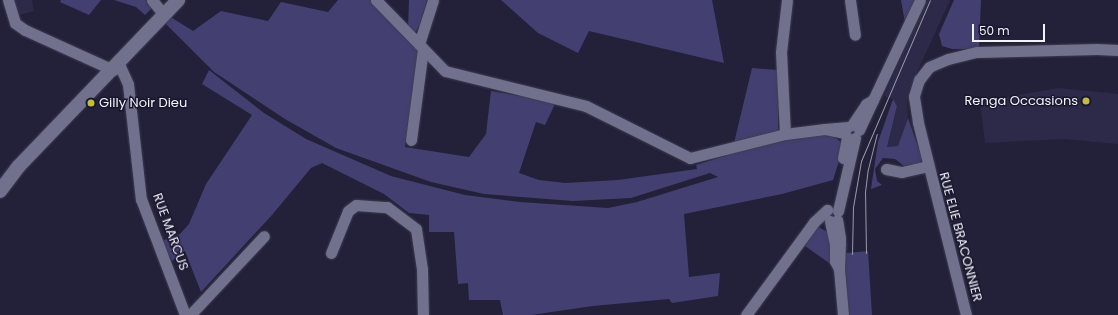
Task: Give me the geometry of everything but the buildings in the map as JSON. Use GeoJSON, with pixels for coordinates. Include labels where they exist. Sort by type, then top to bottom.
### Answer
{"type":"FeatureCollection","features":[{"type":"Feature","properties":{"kind":"street"},"geometry":{"type":"LineString","coordinates":[[8,0],[15,23],[25,30],[116,67]]}},
{"type":"Feature","properties":{"kind":"street"},"geometry":{"type":"LineString","coordinates":[[152,0],[164,15]]}},
{"type":"Feature","properties":{"kind":"street"},"geometry":{"type":"LineString","coordinates":[[0,191],[19,166],[116,67],[178,0]]}},
{"type":"Feature","properties":{"kind":"street"},"geometry":{"type":"LineString","coordinates":[[376,0],[445,71],[586,106],[690,158],[785,134],[824,129],[851,131]]}},
{"type":"Feature","properties":{"kind":"street"},"geometry":{"type":"LineString","coordinates":[[411,140],[421,46],[433,0]]}},
{"type":"Feature","properties":{"kind":"street"},"geometry":{"type":"LineString","coordinates":[[785,134],[781,52],[787,0]]}},
{"type":"Feature","properties":{"kind":"street"},"geometry":{"type":"LineString","coordinates":[[850,0],[855,35]]}},
{"type":"Feature","properties":{"kind":"street"},"geometry":{"type":"LineString","coordinates":[[843,315],[839,269],[835,261],[832,215],[851,131],[873,100],[920,0]]}},
{"type":"Feature","properties":{"kind":"street","name":"RUE ELIE BRACONNIER"},"geometry":{"type":"LineString","coordinates":[[966,315],[927,166],[914,96],[919,80],[929,67],[948,59],[977,52],[1118,50]]}},
{"type":"Feature","properties":{"kind":"street","name":"RUE MARCUS"},"geometry":{"type":"LineString","coordinates":[[116,67],[128,84],[141,199],[185,315]]}},
{"type":"Feature","properties":{"kind":"street","name":"RUE ELIE BRACONNIER"},"geometry":{"type":"LineString","coordinates":[[886,169],[902,172],[927,166]]}},
{"type":"Feature","properties":{"kind":"street"},"geometry":{"type":"LineString","coordinates":[[331,253],[348,211],[356,205],[386,207],[416,229],[422,269],[423,315]]}},
{"type":"Feature","properties":{"kind":"street"},"geometry":{"type":"LineString","coordinates":[[746,315],[810,230],[832,215]]}},
{"type":"Feature","properties":{"kind":"street"},"geometry":{"type":"LineString","coordinates":[[190,315],[264,236]]}},
{"type":"Feature","properties":{"kind":"shaded area"},"geometry":{"type":"Polygon","coordinates":[[[13,0],[32,0],[34,11],[16,16],[13,0]]]}},
{"type":"Feature","properties":{"kind":"shaded area"},"geometry":{"type":"Polygon","coordinates":[[[61,0],[101,0],[89,15],[60,2],[61,0]]]}},
{"type":"Feature","properties":{"kind":"shaded area"},"geometry":{"type":"Polygon","coordinates":[[[114,0],[146,0],[152,8],[145,15],[136,7],[114,0]]]}},
{"type":"Feature","properties":{"kind":"shaded area"},"geometry":{"type":"Polygon","coordinates":[[[338,0],[371,0],[416,46],[418,57],[416,80],[405,147],[469,157],[486,134],[491,91],[556,102],[545,125],[536,122],[519,173],[539,180],[565,183],[618,180],[697,169],[696,165],[734,153],[783,140],[822,134],[836,138],[844,145],[833,180],[782,194],[684,214],[689,277],[720,273],[718,296],[672,303],[669,299],[593,306],[531,315],[503,315],[500,300],[469,300],[468,283],[458,284],[454,232],[429,232],[429,215],[409,213],[384,194],[322,163],[311,168],[272,215],[201,292],[185,251],[172,261],[162,241],[180,234],[189,224],[206,184],[252,115],[202,84],[209,70],[264,113],[306,139],[391,176],[465,195],[520,202],[608,208],[637,202],[718,177],[710,173],[631,198],[573,201],[484,194],[431,182],[336,148],[285,119],[214,72],[164,22],[169,16],[193,31],[221,11],[268,21],[281,2],[328,12],[338,0]]]}},
{"type":"Feature","properties":{"kind":"shaded area"},"geometry":{"type":"Polygon","coordinates":[[[409,0],[427,0],[420,25],[414,34],[408,28],[409,0]]]}},
{"type":"Feature","properties":{"kind":"shaded area"},"geometry":{"type":"Polygon","coordinates":[[[501,0],[712,0],[724,63],[589,31],[578,53],[538,33],[501,0]]]}},
{"type":"Feature","properties":{"kind":"shaded area"},"geometry":{"type":"Polygon","coordinates":[[[901,0],[915,0],[905,23],[901,0]]]}},
{"type":"Feature","properties":{"kind":"shaded area"},"geometry":{"type":"Polygon","coordinates":[[[927,0],[950,0],[909,90],[907,101],[908,118],[898,146],[887,147],[897,106],[893,99],[884,96],[927,0]]]}},
{"type":"Feature","properties":{"kind":"shaded area"},"geometry":{"type":"Polygon","coordinates":[[[954,0],[981,0],[979,49],[952,49],[942,46],[939,34],[954,0]]]}},
{"type":"Feature","properties":{"kind":"shaded area"},"geometry":{"type":"Polygon","coordinates":[[[752,68],[778,70],[778,131],[734,143],[752,68]]]}},
{"type":"Feature","properties":{"kind":"shaded area"},"geometry":{"type":"Polygon","coordinates":[[[1058,88],[1118,94],[1118,144],[1064,139],[985,143],[980,102],[1058,88]]]}},
{"type":"Feature","properties":{"kind":"shaded area"},"geometry":{"type":"Polygon","coordinates":[[[893,99],[897,106],[887,147],[898,146],[908,118],[922,158],[920,163],[904,166],[895,159],[883,158],[875,169],[877,181],[882,185],[871,189],[878,142],[893,99]]]}},
{"type":"Feature","properties":{"kind":"shaded area"},"geometry":{"type":"Polygon","coordinates":[[[817,226],[829,233],[832,265],[805,246],[817,226]]]}},
{"type":"Feature","properties":{"kind":"shaded area"},"geometry":{"type":"Polygon","coordinates":[[[843,243],[847,243],[846,253],[868,251],[872,315],[849,315],[843,243]]]}},
{"type":"Feature","properties":{"kind":"tram line"},"geometry":{"type":"LineString","coordinates":[[852,254],[853,207],[861,161],[930,0]]}},
{"type":"Feature","properties":{"kind":"tram line"},"geometry":{"type":"LineString","coordinates":[[866,253],[865,192],[868,169],[877,134]]}},
{"type":"Feature","properties":{"kind":"place","name":"Renga Occasions"},"geometry":{"type":"Point","coordinates":[1086,101]}},
{"type":"Feature","properties":{"kind":"place","name":"Gilly Noir Dieu"},"geometry":{"type":"Point","coordinates":[91,103]}}]}
